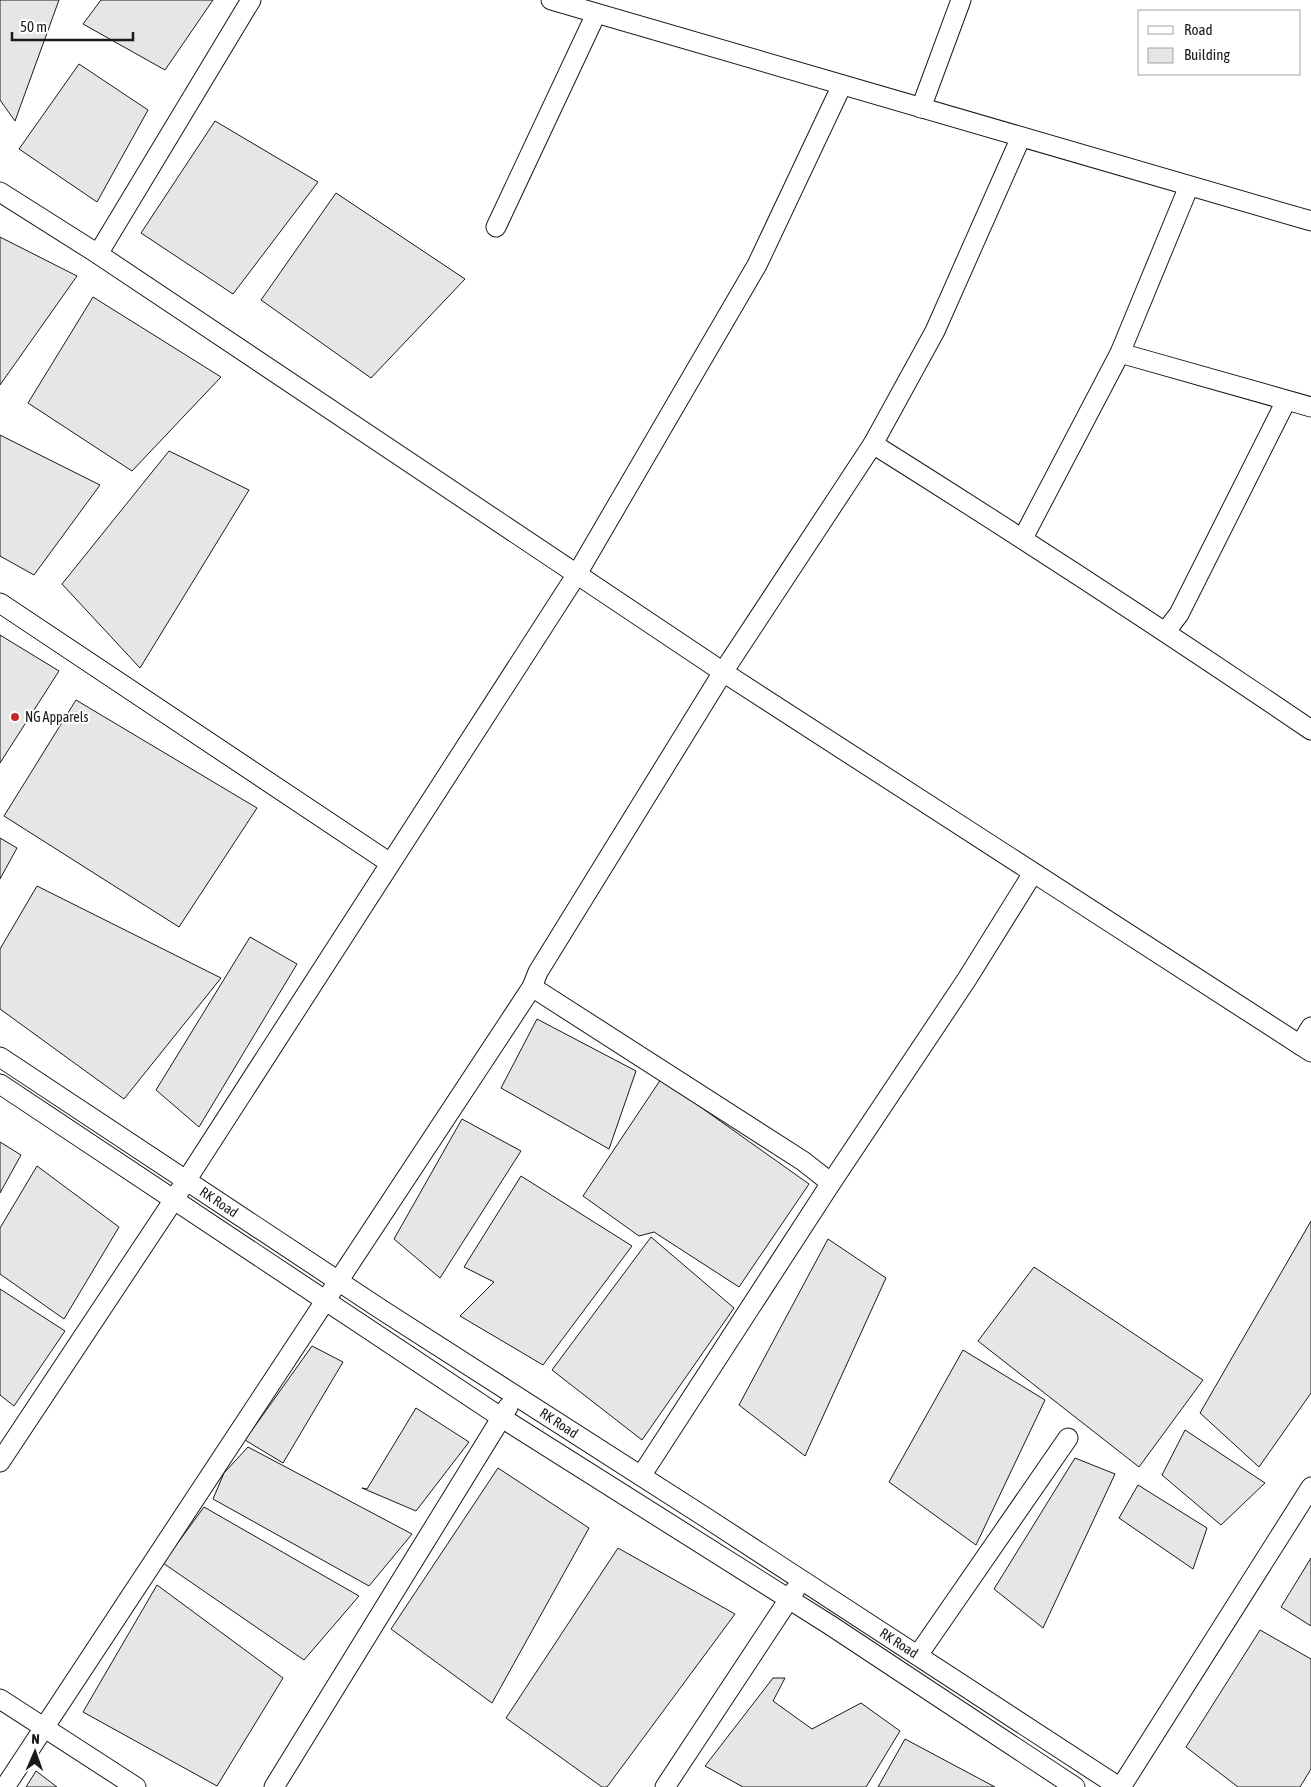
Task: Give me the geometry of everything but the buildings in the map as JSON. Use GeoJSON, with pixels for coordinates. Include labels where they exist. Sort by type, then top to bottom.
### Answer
{"type":"FeatureCollection","features":[{"type":"Feature","properties":{"kind":"street"},"geometry":{"type":"LineString","coordinates":[[98,254],[251,0]]}},
{"type":"Feature","properties":{"kind":"street"},"geometry":{"type":"LineString","coordinates":[[551,0],[1311,221]]}},
{"type":"Feature","properties":{"kind":"street"},"geometry":{"type":"LineString","coordinates":[[921,108],[961,0]]}},
{"type":"Feature","properties":{"kind":"street"},"geometry":{"type":"LineString","coordinates":[[496,227],[596,14]]}},
{"type":"Feature","properties":{"kind":"street"},"geometry":{"type":"LineString","coordinates":[[0,1462],[174,1201],[576,574],[757,264],[842,85]]}},
{"type":"Feature","properties":{"kind":"street"},"geometry":{"type":"LineString","coordinates":[[5,1787],[532,987],[538,972],[723,672],[873,444],[935,332],[1021,137]]}},
{"type":"Feature","properties":{"kind":"street"},"geometry":{"type":"LineString","coordinates":[[1023,538],[1120,353],[1189,186]]}},
{"type":"Feature","properties":{"kind":"street"},"geometry":{"type":"LineString","coordinates":[[0,192],[98,254],[723,672],[1306,1048],[1311,1027]]}},
{"type":"Feature","properties":{"kind":"street"},"geometry":{"type":"LineString","coordinates":[[1120,353],[1311,408]]}},
{"type":"Feature","properties":{"kind":"street"},"geometry":{"type":"LineString","coordinates":[[1166,631],[1179,614],[1286,401]]}},
{"type":"Feature","properties":{"kind":"street"},"geometry":{"type":"LineString","coordinates":[[873,444],[1166,631],[1311,730]]}},
{"type":"Feature","properties":{"kind":"street"},"geometry":{"type":"LineString","coordinates":[[0,603],[390,863]]}},
{"type":"Feature","properties":{"kind":"street"},"geometry":{"type":"LineString","coordinates":[[641,1476],[831,1183],[966,980],[1033,873]]}},
{"type":"Feature","properties":{"kind":"street"},"geometry":{"type":"LineString","coordinates":[[532,987],[803,1161],[831,1183]]}},
{"type":"Feature","properties":{"kind":"street","name":"RK Road"},"geometry":{"type":"LineString","coordinates":[[0,1057],[338,1281],[1120,1787]]}},
{"type":"Feature","properties":{"kind":"street","name":"RK Road"},"geometry":{"type":"LineString","coordinates":[[0,1084],[502,1418],[789,1599],[1076,1787]]}},
{"type":"Feature","properties":{"kind":"street"},"geometry":{"type":"LineString","coordinates":[[274,1787],[515,1395]]}},
{"type":"Feature","properties":{"kind":"street"},"geometry":{"type":"LineString","coordinates":[[918,1656],[1068,1438]]}},
{"type":"Feature","properties":{"kind":"street"},"geometry":{"type":"LineString","coordinates":[[1120,1787],[1311,1487]]}},
{"type":"Feature","properties":{"kind":"street"},"geometry":{"type":"LineString","coordinates":[[665,1787],[801,1579]]}},
{"type":"Feature","properties":{"kind":"street"},"geometry":{"type":"LineString","coordinates":[[0,1699],[136,1787]]}},
{"type":"Feature","properties":{"kind":"place","name":"NG Apparels"},"geometry":{"type":"Point","coordinates":[15,717]}}]}
